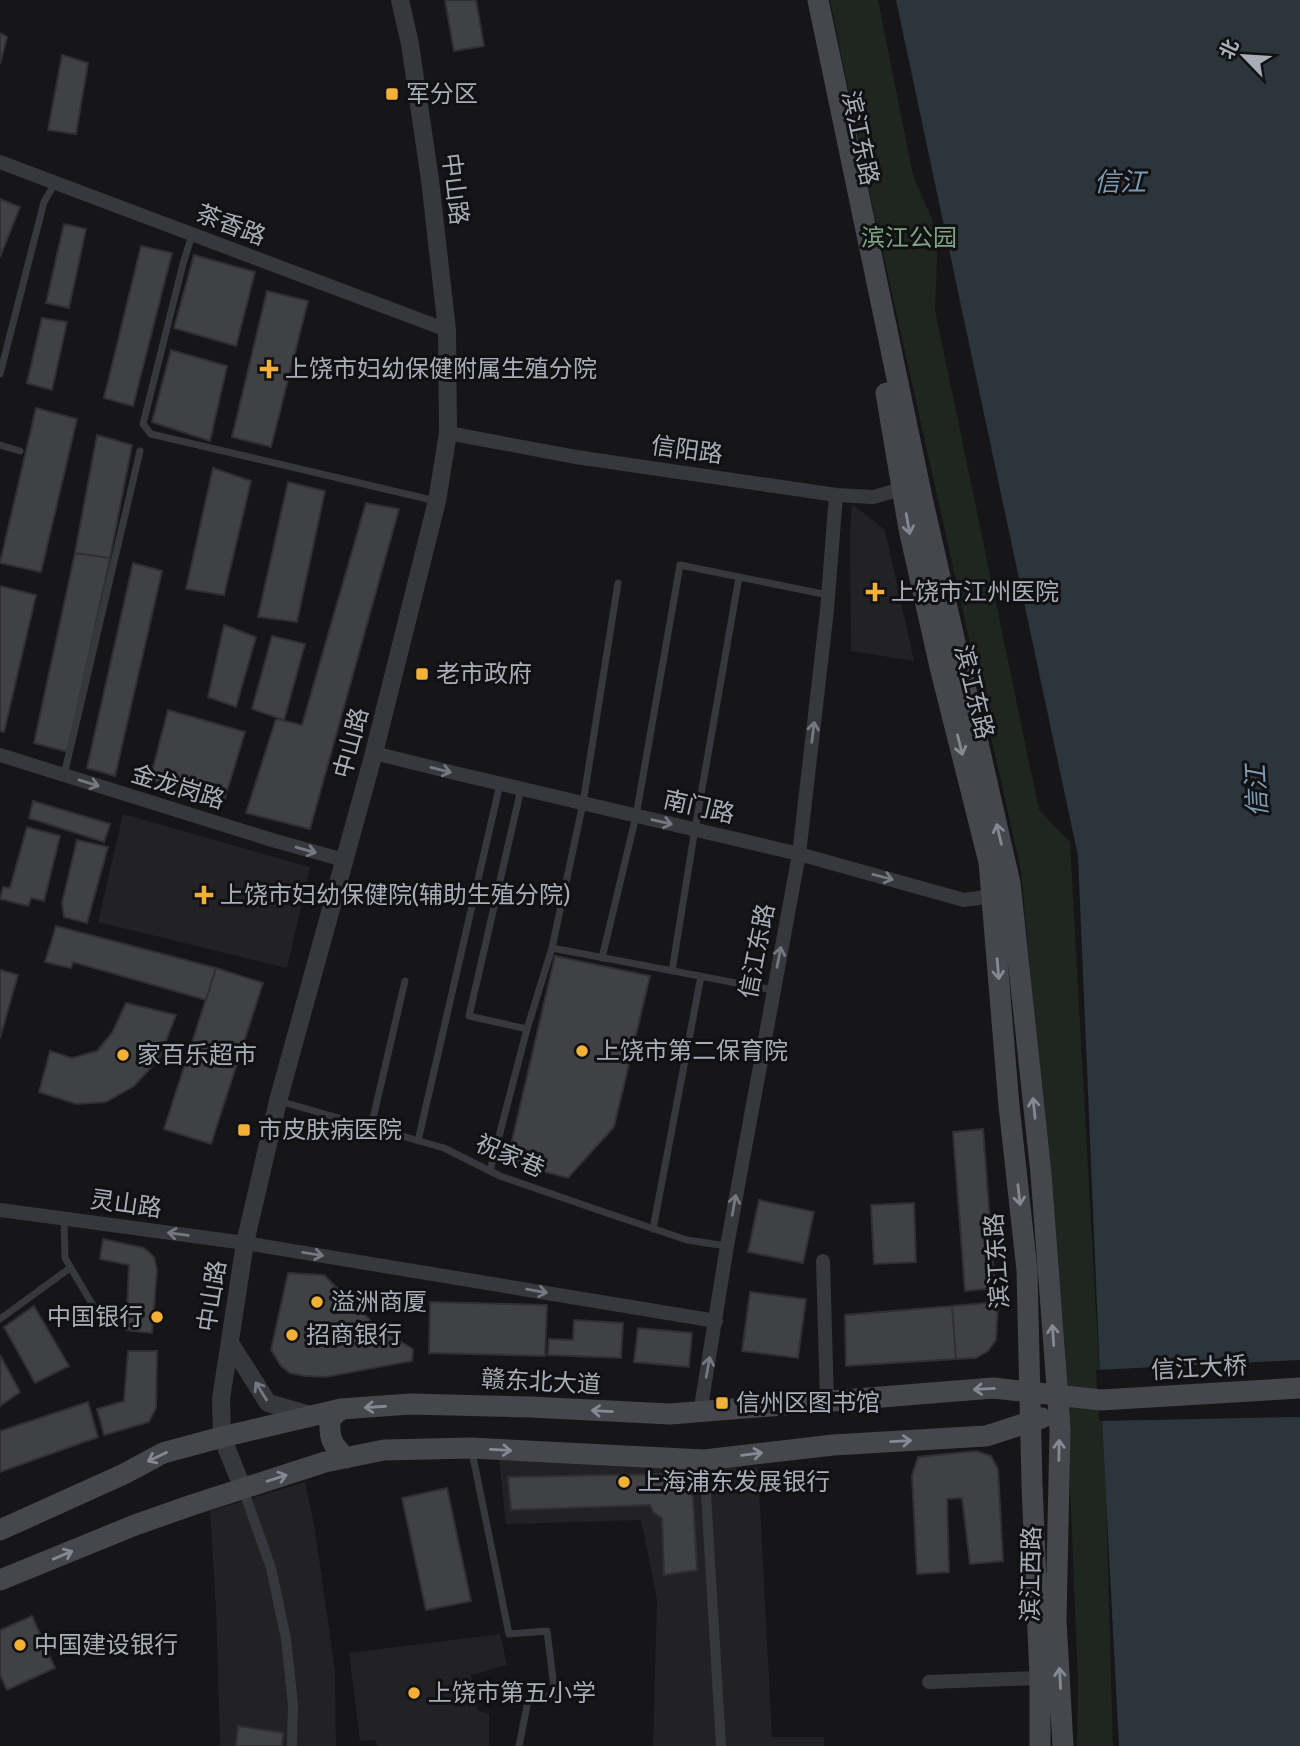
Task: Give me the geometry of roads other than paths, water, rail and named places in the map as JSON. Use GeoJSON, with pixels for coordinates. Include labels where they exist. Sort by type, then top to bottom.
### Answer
{"type":"FeatureCollection","features":[{"type":"Feature","properties":{"kind":"main road","name":"滨江东路"},"geometry":{"type":"LineString","coordinates":[[805,0],[881,364],[910,486]]}},
{"type":"Feature","properties":{"kind":"main road","name":"滨江东路"},"geometry":{"type":"LineString","coordinates":[[818,0],[910,486],[909,529],[989,862],[1001,892],[1041,1174],[1058,1404]]}},
{"type":"Feature","properties":{"kind":"main road","name":"滨江东路"},"geometry":{"type":"LineString","coordinates":[[1001,892],[1009,1106],[1027,1270],[1030,1406]]}},
{"type":"Feature","properties":{"kind":"main road","name":"赣东北大道"},"geometry":{"type":"LineString","coordinates":[[0,1530],[124,1474],[163,1453],[341,1409],[410,1404],[530,1406],[670,1414],[993,1388],[1030,1406],[1101,1400]]}},
{"type":"Feature","properties":{"kind":"main road","name":"信江大桥"},"geometry":{"type":"LineString","coordinates":[[1101,1400],[1300,1388]]}},
{"type":"Feature","properties":{"kind":"main road"},"geometry":{"type":"LineString","coordinates":[[0,1580],[135,1525],[325,1462],[384,1450],[471,1448],[704,1460],[833,1444],[986,1436],[1030,1406],[1058,1404]]}},
{"type":"Feature","properties":{"kind":"main road","name":"滨江西路"},"geometry":{"type":"LineString","coordinates":[[1058,1404],[1060,1432],[1056,1619],[1063,1746]]}},
{"type":"Feature","properties":{"kind":"main road","name":"滨江西路"},"geometry":{"type":"LineString","coordinates":[[1030,1406],[1040,1746]]}},
{"type":"Feature","properties":{"kind":"main road"},"geometry":{"type":"LineString","coordinates":[[341,1409],[330,1419],[329,1433],[334,1447],[346,1458]]}},
{"type":"Feature","properties":{"kind":"street","name":"中山路"},"geometry":{"type":"LineString","coordinates":[[243,1489],[222,1437],[221,1399],[245,1243],[278,1101],[374,753],[437,501],[448,433],[447,330],[430,180],[410,44],[400,0]]}},
{"type":"Feature","properties":{"kind":"street","name":"茶香路"},"geometry":{"type":"LineString","coordinates":[[0,162],[447,330]]}},
{"type":"Feature","properties":{"kind":"street","name":"信阳路"},"geometry":{"type":"LineString","coordinates":[[448,433],[576,457],[836,495],[873,497],[910,486]]}},
{"type":"Feature","properties":{"kind":"street","name":"信江东路"},"geometry":{"type":"LineString","coordinates":[[700,1413],[727,1246],[799,854],[828,595],[836,495]]}},
{"type":"Feature","properties":{"kind":"street","name":"南门路"},"geometry":{"type":"LineString","coordinates":[[374,753],[799,854],[964,900],[1001,892]]}},
{"type":"Feature","properties":{"kind":"street","name":"金龙岗路"},"geometry":{"type":"LineString","coordinates":[[0,755],[344,860]]}},
{"type":"Feature","properties":{"kind":"street","name":"灵山路"},"geometry":{"type":"LineString","coordinates":[[0,1210],[245,1243],[716,1321]]}},
{"type":"Feature","properties":{"kind":"street"},"geometry":{"type":"LineString","coordinates":[[823,1261],[827,1402]]}},
{"type":"Feature","properties":{"kind":"street"},"geometry":{"type":"LineString","coordinates":[[230,1343],[268,1403],[310,1415]]}},
{"type":"Feature","properties":{"kind":"street"},"geometry":{"type":"LineString","coordinates":[[704,1460],[721,1746]]}},
{"type":"Feature","properties":{"kind":"street"},"geometry":{"type":"LineString","coordinates":[[243,1489],[271,1568],[286,1639],[293,1705],[292,1746]]}},
{"type":"Feature","properties":{"kind":"street"},"geometry":{"type":"LineString","coordinates":[[929,1682],[1040,1678]]}},
{"type":"Feature","properties":{"kind":"lane"},"geometry":{"type":"LineString","coordinates":[[0,374],[44,202],[55,183]]}},
{"type":"Feature","properties":{"kind":"lane"},"geometry":{"type":"LineString","coordinates":[[192,235],[143,424],[151,434],[437,501]]}},
{"type":"Feature","properties":{"kind":"lane"},"geometry":{"type":"LineString","coordinates":[[0,445],[20,450]]}},
{"type":"Feature","properties":{"kind":"lane"},"geometry":{"type":"LineString","coordinates":[[64,775],[140,451]]}},
{"type":"Feature","properties":{"kind":"lane"},"geometry":{"type":"LineString","coordinates":[[602,958],[636,816],[680,565],[828,595]]}},
{"type":"Feature","properties":{"kind":"lane"},"geometry":{"type":"LineString","coordinates":[[672,971],[739,577]]}},
{"type":"Feature","properties":{"kind":"lane"},"geometry":{"type":"LineString","coordinates":[[490,1171],[527,1029],[552,948],[583,803],[618,583]]}},
{"type":"Feature","properties":{"kind":"lane"},"geometry":{"type":"LineString","coordinates":[[418,1141],[500,784]]}},
{"type":"Feature","properties":{"kind":"lane"},"geometry":{"type":"LineString","coordinates":[[521,789],[470,1016],[527,1029]]}},
{"type":"Feature","properties":{"kind":"lane"},"geometry":{"type":"LineString","coordinates":[[552,948],[602,958],[623,966],[672,971],[773,990]]}},
{"type":"Feature","properties":{"kind":"lane"},"geometry":{"type":"LineString","coordinates":[[653,1228],[701,976]]}},
{"type":"Feature","properties":{"kind":"lane"},"geometry":{"type":"LineString","coordinates":[[371,1127],[405,982]]}},
{"type":"Feature","properties":{"kind":"lane","name":"祝家巷"},"geometry":{"type":"LineString","coordinates":[[278,1101],[443,1148],[490,1171],[687,1240],[727,1246]]}},
{"type":"Feature","properties":{"kind":"lane"},"geometry":{"type":"LineString","coordinates":[[64,1219],[65,1258],[101,1319]]}},
{"type":"Feature","properties":{"kind":"lane"},"geometry":{"type":"LineString","coordinates":[[0,1320],[70,1268]]}},
{"type":"Feature","properties":{"kind":"lane"},"geometry":{"type":"LineString","coordinates":[[471,1448],[509,1634],[547,1631],[555,1695],[528,1701],[519,1746]]}},
{"type":"Feature","properties":{"kind":"water","name":"信江"},"geometry":{"type":"Polygon","coordinates":[[[896,0],[1300,0],[1300,1746],[1119,1746],[1078,856],[896,0]]]}},
{"type":"Feature","properties":{"kind":"place","name":"军分区"},"geometry":{"type":"Point","coordinates":[392,94]}},
{"type":"Feature","properties":{"kind":"place","name":"上饶市妇幼保健附属生殖分院"},"geometry":{"type":"Point","coordinates":[269,369]}},
{"type":"Feature","properties":{"kind":"place","name":"上饶市江州医院"},"geometry":{"type":"Point","coordinates":[875,592]}},
{"type":"Feature","properties":{"kind":"place","name":"老市政府"},"geometry":{"type":"Point","coordinates":[422,674]}},
{"type":"Feature","properties":{"kind":"place","name":"上饶市妇幼保健院(辅助生殖分院)"},"geometry":{"type":"Point","coordinates":[204,895]}},
{"type":"Feature","properties":{"kind":"place","name":"上饶市第二保育院"},"geometry":{"type":"Point","coordinates":[582,1051]}},
{"type":"Feature","properties":{"kind":"place","name":"家百乐超市"},"geometry":{"type":"Point","coordinates":[123,1055]}},
{"type":"Feature","properties":{"kind":"place","name":"市皮肤病医院"},"geometry":{"type":"Point","coordinates":[244,1130]}},
{"type":"Feature","properties":{"kind":"place","name":"溢洲商厦"},"geometry":{"type":"Point","coordinates":[317,1302]}},
{"type":"Feature","properties":{"kind":"place","name":"中国银行"},"geometry":{"type":"Point","coordinates":[157,1317]}},
{"type":"Feature","properties":{"kind":"place","name":"招商银行"},"geometry":{"type":"Point","coordinates":[292,1335]}},
{"type":"Feature","properties":{"kind":"place","name":"信州区图书馆"},"geometry":{"type":"Point","coordinates":[722,1403]}},
{"type":"Feature","properties":{"kind":"place","name":"上海浦东发展银行"},"geometry":{"type":"Point","coordinates":[624,1482]}},
{"type":"Feature","properties":{"kind":"place","name":"中国建设银行"},"geometry":{"type":"Point","coordinates":[20,1645]}},
{"type":"Feature","properties":{"kind":"place","name":"上饶市第五小学"},"geometry":{"type":"Point","coordinates":[414,1693]}},
{"type":"Feature","properties":{"kind":"park label","name":"滨江公园"},"geometry":{"type":"Point","coordinates":[909,238]}}]}
